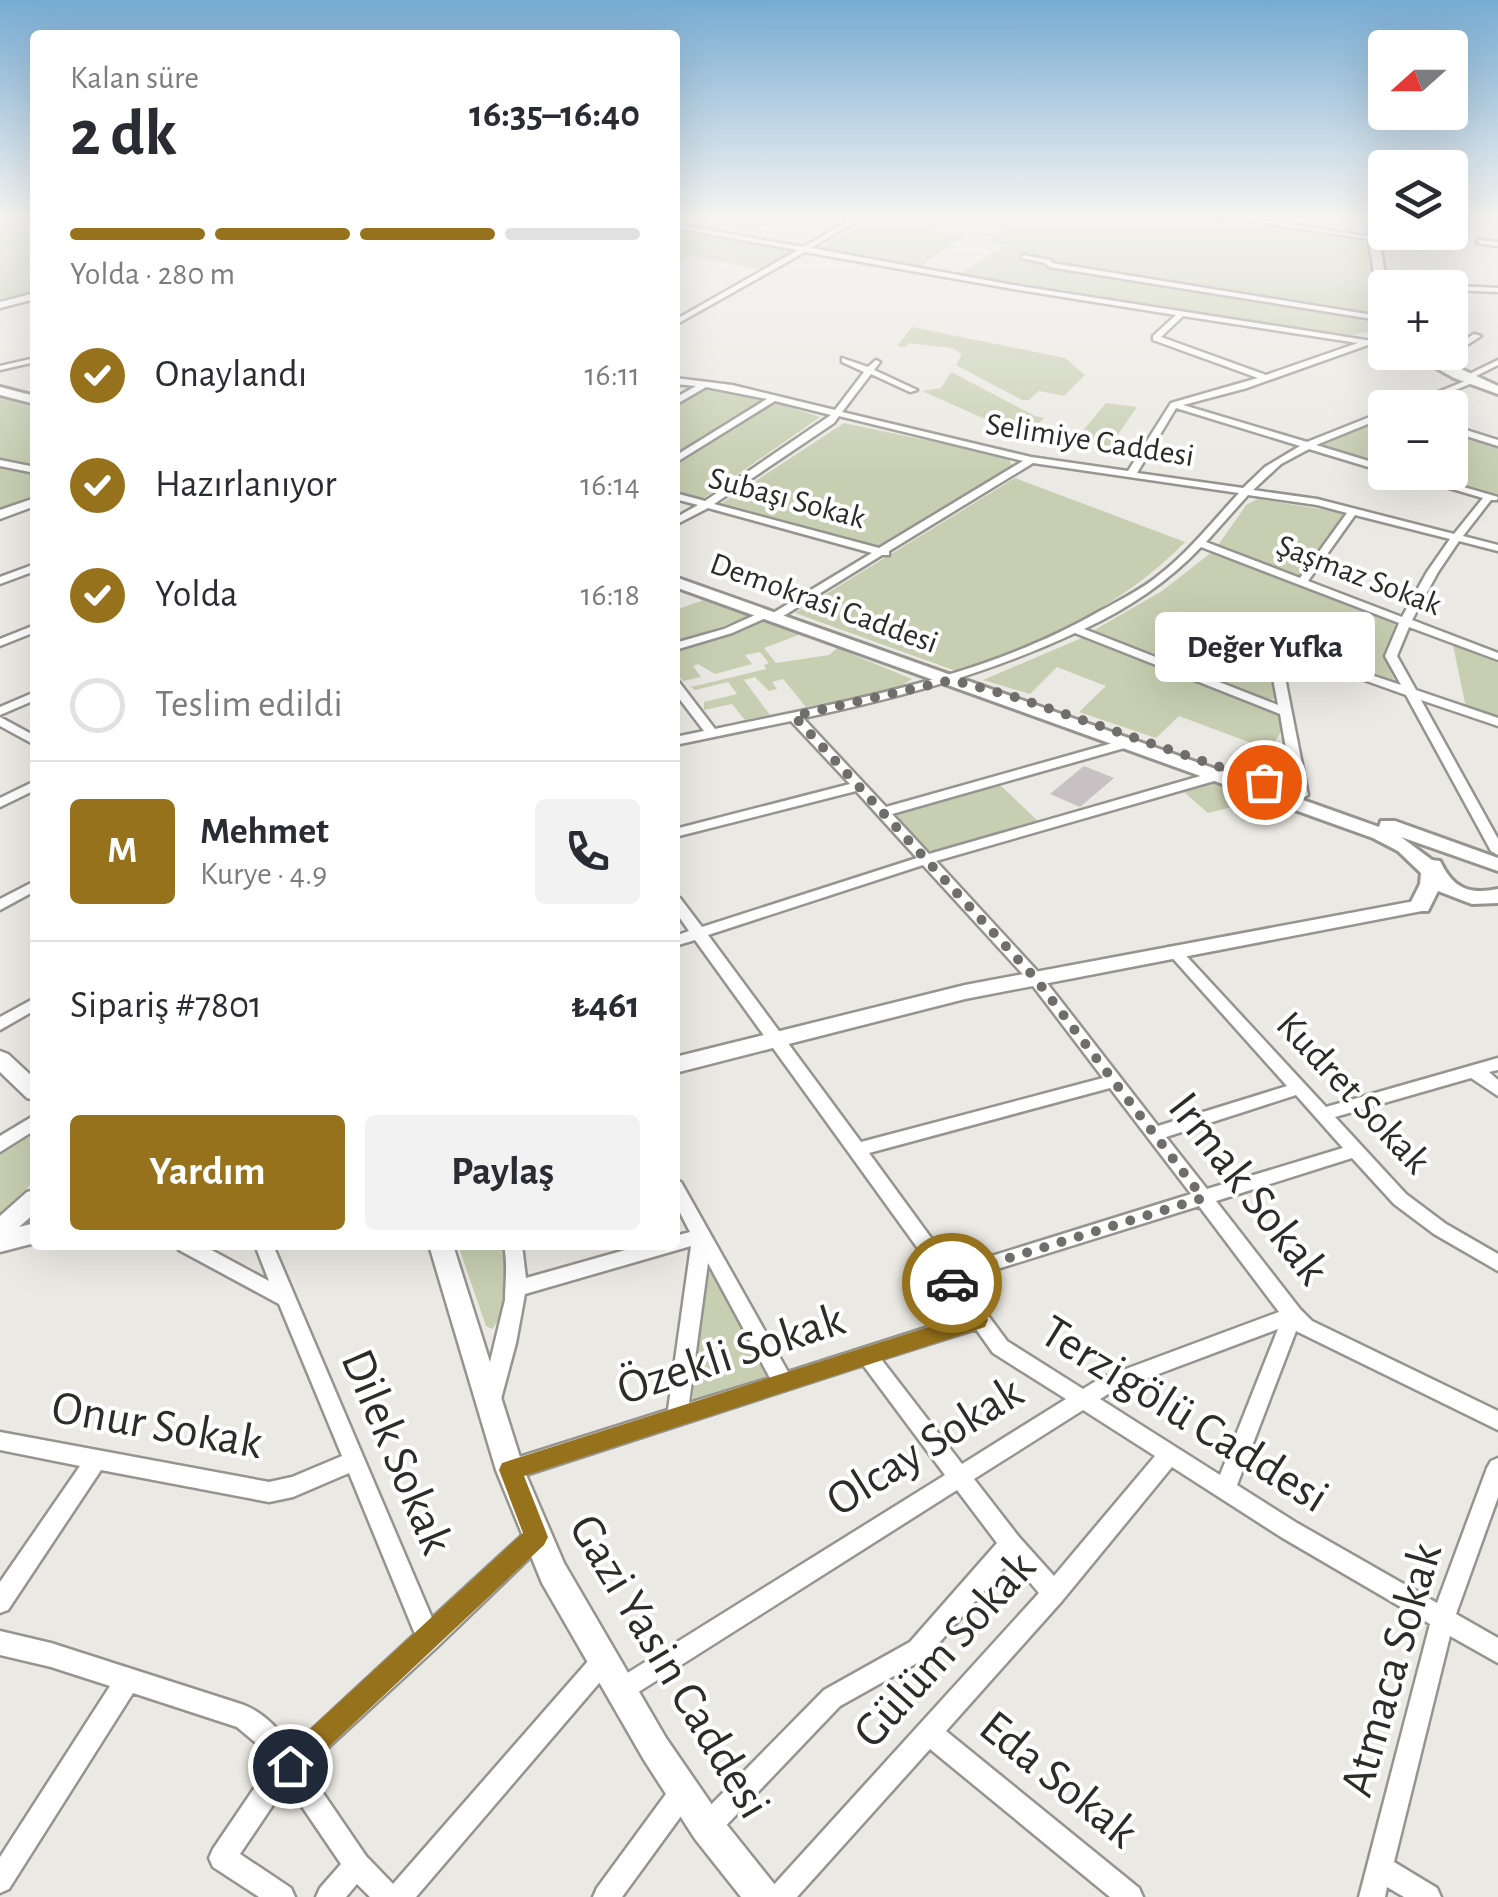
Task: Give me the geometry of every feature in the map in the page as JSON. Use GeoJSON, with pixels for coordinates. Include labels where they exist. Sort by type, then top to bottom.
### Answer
{"type":"FeatureCollection","features":[{"type":"Feature","properties":{"kind":"main road"},"geometry":{"type":"LineString","coordinates":[[1447,370],[1498,390]]}},
{"type":"Feature","properties":{"kind":"main road"},"geometry":{"type":"LineString","coordinates":[[0,391],[30,398]]}},
{"type":"Feature","properties":{"kind":"main road","name":"Demokrasi Caddesi"},"geometry":{"type":"LineString","coordinates":[[680,584],[1380,834],[1405,848],[1452,891],[1494,897]]}},
{"type":"Feature","properties":{"kind":"main road","name":"Demokrasi Caddesi"},"geometry":{"type":"LineString","coordinates":[[952,680],[1015,697],[1300,792],[1494,861]]}},
{"type":"Feature","properties":{"kind":"main road"},"geometry":{"type":"LineString","coordinates":[[1420,906],[1431,884],[1433,864],[1446,856],[1494,861]]}},
{"type":"Feature","properties":{"kind":"main road"},"geometry":{"type":"LineString","coordinates":[[1420,906],[1494,897]]}},
{"type":"Feature","properties":{"kind":"street"},"geometry":{"type":"LineString","coordinates":[[680,319],[710,303]]}},
{"type":"Feature","properties":{"kind":"street"},"geometry":{"type":"LineString","coordinates":[[1127,303],[1368,342]]}},
{"type":"Feature","properties":{"kind":"street"},"geometry":{"type":"LineString","coordinates":[[1278,303],[1368,317]]}},
{"type":"Feature","properties":{"kind":"street"},"geometry":{"type":"LineString","coordinates":[[1183,312],[1156,338],[1265,378]]}},
{"type":"Feature","properties":{"kind":"street"},"geometry":{"type":"LineString","coordinates":[[1468,341],[1477,336]]}},
{"type":"Feature","properties":{"kind":"street"},"geometry":{"type":"LineString","coordinates":[[1131,474],[1174,405],[1368,343]]}},
{"type":"Feature","properties":{"kind":"street"},"geometry":{"type":"LineString","coordinates":[[845,360],[873,367],[913,390]]}},
{"type":"Feature","properties":{"kind":"street"},"geometry":{"type":"LineString","coordinates":[[0,368],[30,361]]}},
{"type":"Feature","properties":{"kind":"street"},"geometry":{"type":"LineString","coordinates":[[1445,390],[1495,366]]}},
{"type":"Feature","properties":{"kind":"street"},"geometry":{"type":"LineString","coordinates":[[680,519],[837,415],[873,367]]}},
{"type":"Feature","properties":{"kind":"street"},"geometry":{"type":"LineString","coordinates":[[680,379],[723,386]]}},
{"type":"Feature","properties":{"kind":"street","name":"Selimiye Caddesi"},"geometry":{"type":"LineString","coordinates":[[680,379],[1031,460],[1248,491],[1353,511],[1498,548]]}},
{"type":"Feature","properties":{"kind":"street"},"geometry":{"type":"LineString","coordinates":[[680,399],[706,384]]}},
{"type":"Feature","properties":{"kind":"street"},"geometry":{"type":"LineString","coordinates":[[680,457],[774,398]]}},
{"type":"Feature","properties":{"kind":"street"},"geometry":{"type":"LineString","coordinates":[[1174,405],[1368,464]]}},
{"type":"Feature","properties":{"kind":"street"},"geometry":{"type":"LineString","coordinates":[[680,741],[952,680],[1017,658],[1146,590],[1201,544],[1235,500],[1270,466],[1368,422]]}},
{"type":"Feature","properties":{"kind":"street"},"geometry":{"type":"LineString","coordinates":[[1468,434],[1498,443]]}},
{"type":"Feature","properties":{"kind":"street"},"geometry":{"type":"LineString","coordinates":[[680,645],[772,615],[884,553],[1031,460]]}},
{"type":"Feature","properties":{"kind":"street"},"geometry":{"type":"LineString","coordinates":[[0,463],[30,469]]}},
{"type":"Feature","properties":{"kind":"street"},"geometry":{"type":"LineString","coordinates":[[1465,490],[1494,498]]}},
{"type":"Feature","properties":{"kind":"street","name":"Subaşı Sokak"},"geometry":{"type":"LineString","coordinates":[[680,497],[884,553]]}},
{"type":"Feature","properties":{"kind":"street"},"geometry":{"type":"LineString","coordinates":[[1494,498],[1455,536],[1404,622],[1391,656],[1494,861]]}},
{"type":"Feature","properties":{"kind":"street"},"geometry":{"type":"LineString","coordinates":[[0,515],[30,507]]}},
{"type":"Feature","properties":{"kind":"street"},"geometry":{"type":"LineString","coordinates":[[1302,584],[1353,511]]}},
{"type":"Feature","properties":{"kind":"street","name":"Şaşmaz Sokak"},"geometry":{"type":"LineString","coordinates":[[1201,544],[1498,657]]}},
{"type":"Feature","properties":{"kind":"street"},"geometry":{"type":"LineString","coordinates":[[0,581],[30,569]]}},
{"type":"Feature","properties":{"kind":"street"},"geometry":{"type":"LineString","coordinates":[[0,643],[30,630]]}},
{"type":"Feature","properties":{"kind":"street"},"geometry":{"type":"LineString","coordinates":[[1076,630],[1285,712]]}},
{"type":"Feature","properties":{"kind":"street"},"geometry":{"type":"LineString","coordinates":[[1300,792],[1273,646],[1278,642],[1498,722]]}},
{"type":"Feature","properties":{"kind":"street"},"geometry":{"type":"LineString","coordinates":[[680,691],[712,733]]}},
{"type":"Feature","properties":{"kind":"street"},"geometry":{"type":"LineString","coordinates":[[0,712],[30,698]]}},
{"type":"Feature","properties":{"kind":"street","name":"Irmak Sokak"},"geometry":{"type":"LineString","coordinates":[[794,716],[1035,978],[1293,1315],[1305,1326],[1498,1420]]}},
{"type":"Feature","properties":{"kind":"street"},"geometry":{"type":"LineString","coordinates":[[0,720],[30,738]]}},
{"type":"Feature","properties":{"kind":"street"},"geometry":{"type":"LineString","coordinates":[[880,813],[1124,744]]}},
{"type":"Feature","properties":{"kind":"street"},"geometry":{"type":"LineString","coordinates":[[680,939],[926,860],[1216,776]]}},
{"type":"Feature","properties":{"kind":"street"},"geometry":{"type":"LineString","coordinates":[[680,832],[855,786]]}},
{"type":"Feature","properties":{"kind":"street"},"geometry":{"type":"LineString","coordinates":[[0,803],[30,788]]}},
{"type":"Feature","properties":{"kind":"street"},"geometry":{"type":"LineString","coordinates":[[0,904],[30,887]]}},
{"type":"Feature","properties":{"kind":"street"},"geometry":{"type":"LineString","coordinates":[[680,1064],[1035,978],[1420,906]]}},
{"type":"Feature","properties":{"kind":"street","name":"Terzigölü Caddesi"},"geometry":{"type":"LineString","coordinates":[[680,908],[1000,1347],[1225,1490],[1498,1651]]}},
{"type":"Feature","properties":{"kind":"street","name":"Kudret Sokak"},"geometry":{"type":"LineString","coordinates":[[1173,950],[1416,1212],[1498,1263]]}},
{"type":"Feature","properties":{"kind":"street"},"geometry":{"type":"LineString","coordinates":[[0,1024],[30,1006]]}},
{"type":"Feature","properties":{"kind":"street"},"geometry":{"type":"LineString","coordinates":[[0,1058],[30,1087]]}},
{"type":"Feature","properties":{"kind":"street"},"geometry":{"type":"LineString","coordinates":[[1324,1114],[1498,1064]]}},
{"type":"Feature","properties":{"kind":"street"},"geometry":{"type":"LineString","coordinates":[[1471,1071],[1484,1076],[1498,1090]]}},
{"type":"Feature","properties":{"kind":"street"},"geometry":{"type":"LineString","coordinates":[[857,1150],[1114,1081]]}},
{"type":"Feature","properties":{"kind":"street"},"geometry":{"type":"LineString","coordinates":[[1154,1134],[1300,1088]]}},
{"type":"Feature","properties":{"kind":"street"},"geometry":{"type":"LineString","coordinates":[[0,1145],[30,1124]]}},
{"type":"Feature","properties":{"kind":"street"},"geometry":{"type":"LineString","coordinates":[[948,1277],[1356,1150]]}},
{"type":"Feature","properties":{"kind":"street"},"geometry":{"type":"LineString","coordinates":[[680,1196],[782,1382]]}},
{"type":"Feature","properties":{"kind":"street"},"geometry":{"type":"LineString","coordinates":[[0,1230],[30,1203]]}},
{"type":"Feature","properties":{"kind":"street"},"geometry":{"type":"LineString","coordinates":[[0,1242],[30,1234]]}},
{"type":"Feature","properties":{"kind":"street"},"geometry":{"type":"LineString","coordinates":[[680,1242],[702,1236]]}},
{"type":"Feature","properties":{"kind":"street"},"geometry":{"type":"LineString","coordinates":[[677,1418],[702,1236]]}},
{"type":"Feature","properties":{"kind":"street"},"geometry":{"type":"LineString","coordinates":[[195,1250],[285,1298]]}},
{"type":"Feature","properties":{"kind":"street","name":"Dilek Sokak"},"geometry":{"type":"LineString","coordinates":[[266,1250],[430,1639]]}},
{"type":"Feature","properties":{"kind":"street","name":"Gazi Yasin Caddesi"},"geometry":{"type":"LineString","coordinates":[[443,1250],[510,1470],[536,1537],[683,1792],[763,1897]]}},
{"type":"Feature","properties":{"kind":"street"},"geometry":{"type":"LineString","coordinates":[[490,1402],[513,1289],[514,1250]]}},
{"type":"Feature","properties":{"kind":"street"},"geometry":{"type":"LineString","coordinates":[[513,1289],[651,1250]]}},
{"type":"Feature","properties":{"kind":"street"},"geometry":{"type":"LineString","coordinates":[[1225,1490],[1293,1315]]}},
{"type":"Feature","properties":{"kind":"street","name":"Olcay Sokak"},"geometry":{"type":"LineString","coordinates":[[621,1690],[1106,1385],[1293,1315]]}},
{"type":"Feature","properties":{"kind":"street","name":"Özekli Sokak"},"geometry":{"type":"LineString","coordinates":[[510,1470],[978,1320]]}},
{"type":"Feature","properties":{"kind":"street"},"geometry":{"type":"LineString","coordinates":[[867,1356],[1011,1544],[1054,1593]]}},
{"type":"Feature","properties":{"kind":"street","name":"Onur Sokak"},"geometry":{"type":"LineString","coordinates":[[0,1441],[269,1492],[293,1487],[354,1461]]}},
{"type":"Feature","properties":{"kind":"street","name":"Gülüm Sokak"},"geometry":{"type":"LineString","coordinates":[[780,1897],[1054,1593],[1169,1455]]}},
{"type":"Feature","properties":{"kind":"street"},"geometry":{"type":"LineString","coordinates":[[0,1602],[96,1458]]}},
{"type":"Feature","properties":{"kind":"street","name":"Atmaca Sokak"},"geometry":{"type":"LineString","coordinates":[[1372,1897],[1442,1620],[1498,1468]]}},
{"type":"Feature","properties":{"kind":"street"},"geometry":{"type":"LineString","coordinates":[[282,1897],[222,1858],[259,1802],[290,1766],[536,1537]]}},
{"type":"Feature","properties":{"kind":"street"},"geometry":{"type":"LineString","coordinates":[[707,1828],[832,1698],[918,1650],[1011,1544]]}},
{"type":"Feature","properties":{"kind":"street"},"geometry":{"type":"LineString","coordinates":[[0,1642],[128,1678],[244,1718],[272,1740],[356,1865],[388,1897]]}},
{"type":"Feature","properties":{"kind":"street"},"geometry":{"type":"LineString","coordinates":[[399,1897],[604,1660]]}},
{"type":"Feature","properties":{"kind":"street"},"geometry":{"type":"LineString","coordinates":[[0,1880],[128,1678]]}},
{"type":"Feature","properties":{"kind":"street","name":"Eda Sokak"},"geometry":{"type":"LineString","coordinates":[[929,1732],[1130,1897]]}},
{"type":"Feature","properties":{"kind":"street"},"geometry":{"type":"LineString","coordinates":[[606,1897],[683,1792]]}},
{"type":"Feature","properties":{"kind":"street"},"geometry":{"type":"LineString","coordinates":[[329,1897],[356,1865]]}},
{"type":"Feature","properties":{"kind":"street"},"geometry":{"type":"LineString","coordinates":[[1382,1869],[1428,1897]]}},
{"type":"Feature","properties":{"kind":"green space"},"geometry":{"type":"Polygon","coordinates":[[[1137,303],[1273,303],[1368,318],[1368,332],[1344,336],[1137,303]]]}},
{"type":"Feature","properties":{"kind":"green space"},"geometry":{"type":"Polygon","coordinates":[[[1292,303],[1368,303],[1368,315],[1292,303]]]}},
{"type":"Feature","properties":{"kind":"green space"},"geometry":{"type":"Polygon","coordinates":[[[912,327],[1065,358],[1085,375],[1064,396],[1039,391],[1029,400],[1022,400],[956,365],[962,354],[952,348],[909,343],[897,346],[912,327]]]}},
{"type":"Feature","properties":{"kind":"green space"},"geometry":{"type":"Polygon","coordinates":[[[951,372],[1044,418],[1025,437],[922,391],[941,388],[951,372]]]}},
{"type":"Feature","properties":{"kind":"green space"},"geometry":{"type":"Polygon","coordinates":[[[703,389],[767,401],[680,453],[680,401],[703,389]]]}},
{"type":"Feature","properties":{"kind":"green space"},"geometry":{"type":"Polygon","coordinates":[[[0,398],[30,407],[30,466],[0,459],[0,398]]]}},
{"type":"Feature","properties":{"kind":"green space"},"geometry":{"type":"Polygon","coordinates":[[[773,402],[820,417],[701,500],[680,495],[680,461],[773,402]]]}},
{"type":"Feature","properties":{"kind":"green space"},"geometry":{"type":"Polygon","coordinates":[[[1106,403],[1137,407],[1110,446],[1075,440],[1106,403]]]}},
{"type":"Feature","properties":{"kind":"green space"},"geometry":{"type":"Polygon","coordinates":[[[844,423],[992,454],[1009,460],[1013,466],[884,547],[719,505],[844,423]]]}},
{"type":"Feature","properties":{"kind":"green space"},"geometry":{"type":"Polygon","coordinates":[[[1368,425],[1368,462],[1315,448],[1368,425]]]}},
{"type":"Feature","properties":{"kind":"green space"},"geometry":{"type":"Polygon","coordinates":[[[1468,436],[1498,445],[1498,498],[1468,490],[1468,436]]]}},
{"type":"Feature","properties":{"kind":"green space"},"geometry":{"type":"Polygon","coordinates":[[[0,466],[30,473],[30,500],[0,511],[0,466]]]}},
{"type":"Feature","properties":{"kind":"green space"},"geometry":{"type":"Polygon","coordinates":[[[1015,478],[1185,542],[1135,585],[1079,620],[956,671],[795,613],[1015,478]]]}},
{"type":"Feature","properties":{"kind":"green space"},"geometry":{"type":"Polygon","coordinates":[[[1258,499],[1345,513],[1300,578],[1216,548],[1247,504],[1258,499]]]}},
{"type":"Feature","properties":{"kind":"green space"},"geometry":{"type":"Polygon","coordinates":[[[1212,552],[1396,623],[1383,654],[1396,684],[1283,639],[1269,638],[1277,698],[1267,700],[1091,632],[1162,591],[1212,552]]]}},
{"type":"Feature","properties":{"kind":"green space"},"geometry":{"type":"Polygon","coordinates":[[[704,600],[751,616],[680,641],[680,608],[704,600]]]}},
{"type":"Feature","properties":{"kind":"green space"},"geometry":{"type":"Polygon","coordinates":[[[766,621],[801,634],[764,648],[776,663],[829,655],[837,648],[912,679],[896,689],[806,707],[783,679],[772,682],[777,689],[769,691],[755,677],[744,680],[770,715],[745,720],[732,704],[704,710],[704,702],[737,694],[728,682],[695,690],[691,687],[766,669],[764,665],[769,663],[760,652],[745,655],[752,664],[715,674],[698,664],[693,666],[701,677],[683,681],[680,649],[766,621]]]}},
{"type":"Feature","properties":{"kind":"green space"},"geometry":{"type":"Polygon","coordinates":[[[1084,637],[1276,713],[1282,730],[1270,750],[1179,716],[1156,738],[1079,712],[1106,686],[1057,667],[1030,694],[983,680],[1084,637]]]}},
{"type":"Feature","properties":{"kind":"green space"},"geometry":{"type":"Polygon","coordinates":[[[1453,645],[1498,663],[1498,719],[1466,708],[1453,645]]]}},
{"type":"Feature","properties":{"kind":"green space"},"geometry":{"type":"Polygon","coordinates":[[[1211,783],[1262,800],[1208,813],[1184,792],[1211,783]]]}},
{"type":"Feature","properties":{"kind":"green space"},"geometry":{"type":"Polygon","coordinates":[[[999,784],[1038,821],[936,851],[923,850],[894,818],[896,813],[999,784]]]}},
{"type":"Feature","properties":{"kind":"green space"},"geometry":{"type":"Polygon","coordinates":[[[30,1133],[30,1185],[0,1216],[0,1153],[30,1133]]]}},
{"type":"Feature","properties":{"kind":"green space"},"geometry":{"type":"Polygon","coordinates":[[[460,1250],[502,1250],[506,1289],[502,1312],[492,1329],[486,1326],[460,1250]]]}},
{"type":"Feature","properties":{"kind":"green space"},"geometry":{"type":"Polygon","coordinates":[[[705,1269],[713,1275],[767,1374],[761,1382],[692,1405],[705,1269]]]}},
{"type":"Feature","properties":{"kind":"building"},"geometry":{"type":"Polygon","coordinates":[[[1084,766],[1114,778],[1080,807],[1050,794],[1084,766]]]}},
{"type":"Feature","properties":{"kind":"way so far"},"geometry":{"type":"LineString","coordinates":[[952,1283],[948,1277],[1203,1198],[1035,978],[794,716],[952,680],[1015,697],[1264,782]]}},
{"type":"Feature","properties":{"kind":"place","name":"Değer Yufka"},"geometry":{"type":"Point","coordinates":[1264,782]}},
{"type":"Feature","properties":{"kind":"route"},"geometry":{"type":"LineString","coordinates":[[290,1766],[536,1537],[510,1470],[978,1320],[952,1283]]}}]}
